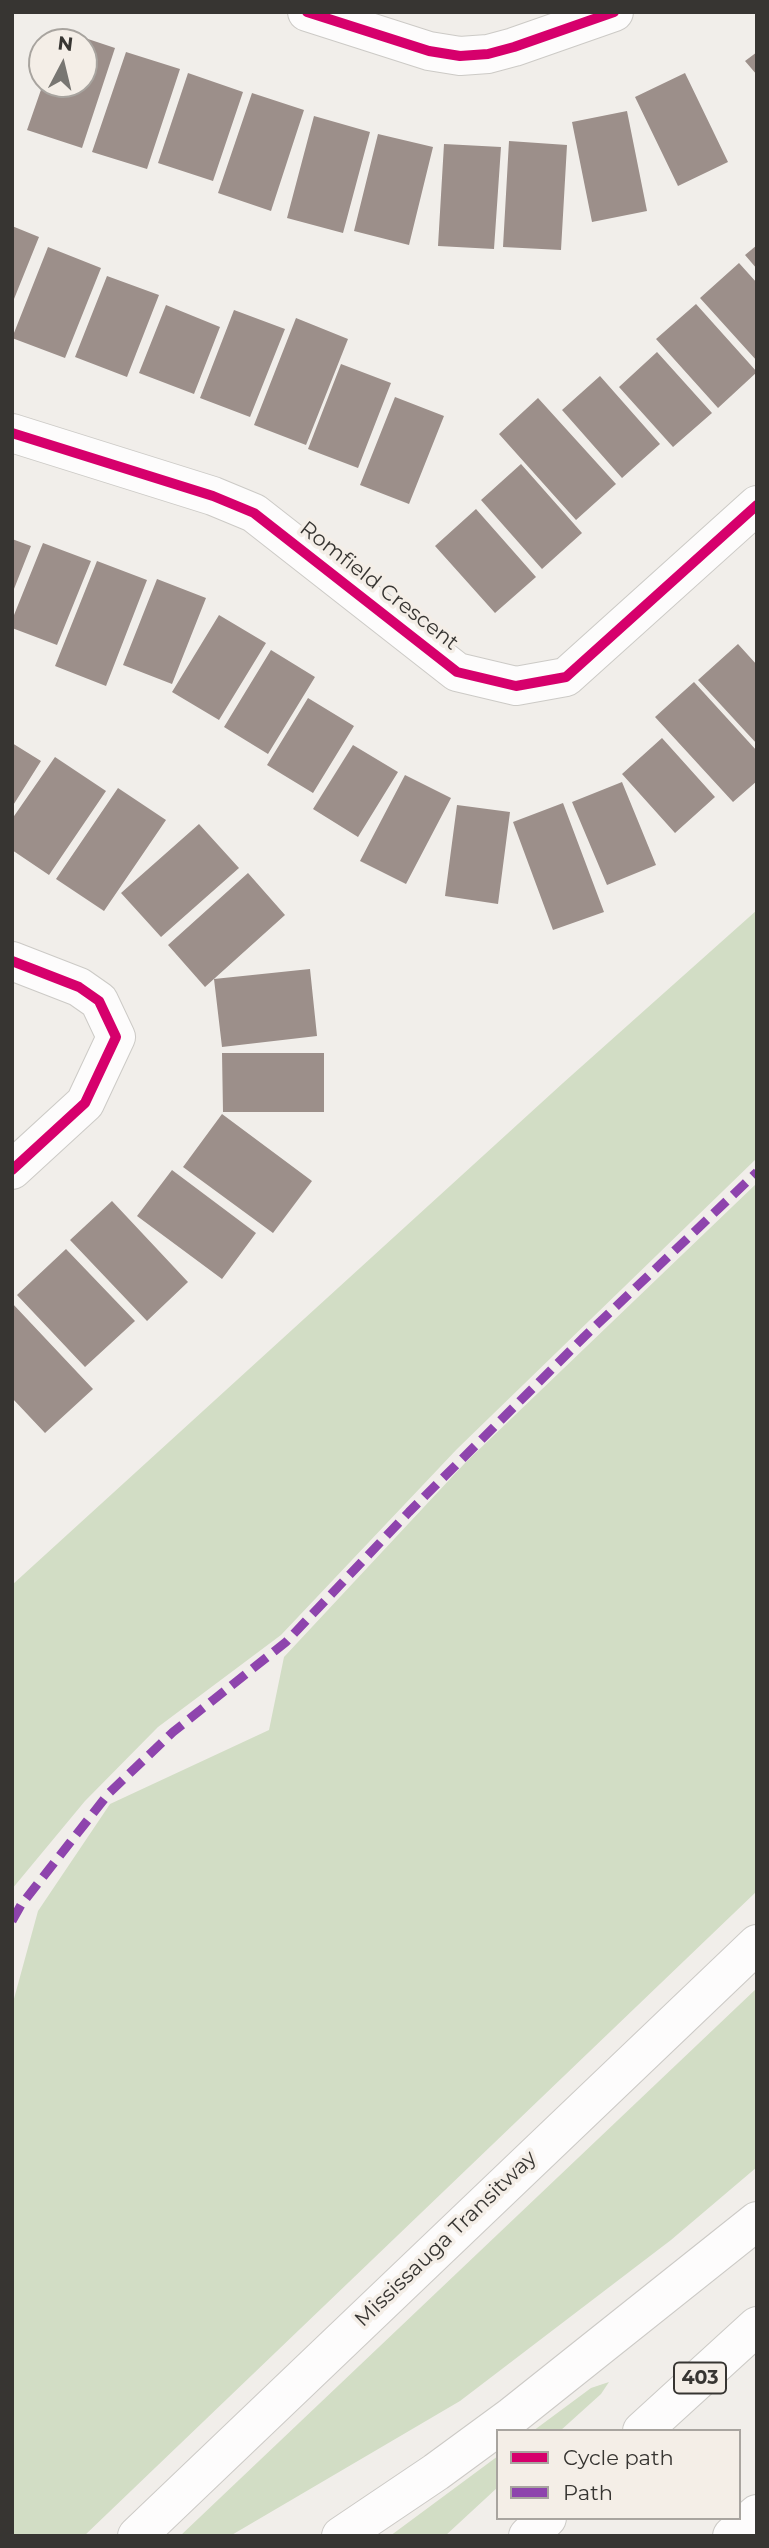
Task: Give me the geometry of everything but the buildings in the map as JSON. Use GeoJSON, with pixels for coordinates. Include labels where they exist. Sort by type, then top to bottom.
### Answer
{"type":"FeatureCollection","features":[{"type":"Feature","properties":{"kind":"main road"},"geometry":{"type":"LineString","coordinates":[[307,12],[429,51],[460,56],[488,54],[514,47],[614,12]]}},
{"type":"Feature","properties":{"kind":"main road","name":"Romfield Crescent"},"geometry":{"type":"LineString","coordinates":[[12,433],[213,496],[254,513],[457,673],[516,686],[566,677],[757,505]]}},
{"type":"Feature","properties":{"kind":"main road"},"geometry":{"type":"LineString","coordinates":[[12,961],[79,987],[99,1001],[116,1037],[85,1103],[12,1170]]}},
{"type":"Feature","properties":{"kind":"main road","name":"Mississauga Transitway"},"geometry":{"type":"LineString","coordinates":[[137,2536],[757,1944]]}},
{"type":"Feature","properties":{"kind":"main road"},"geometry":{"type":"LineString","coordinates":[[341,2536],[511,2417],[757,2221]]}},
{"type":"Feature","properties":{"kind":"main road","name":"403"},"geometry":{"type":"LineString","coordinates":[[644,2429],[757,2326]]}},
{"type":"Feature","properties":{"kind":"main road"},"geometry":{"type":"LineString","coordinates":[[732,2536],[757,2514]]}},
{"type":"Feature","properties":{"kind":"main road"},"geometry":{"type":"LineString","coordinates":[[528,2536],[545,2520]]}},
{"type":"Feature","properties":{"kind":"green space"},"geometry":{"type":"Polygon","coordinates":[[[757,910],[757,1158],[457,1449],[281,1635],[158,1727],[85,1801],[12,1889],[12,1585],[757,910]]]}},
{"type":"Feature","properties":{"kind":"green space"},"geometry":{"type":"Polygon","coordinates":[[[757,1183],[757,1891],[84,2536],[12,2536],[12,2006],[38,1911],[110,1804],[269,1730],[284,1657],[465,1463],[757,1183]]]}},
{"type":"Feature","properties":{"kind":"green space"},"geometry":{"type":"Polygon","coordinates":[[[757,1988],[757,2167],[671,2240],[460,2401],[230,2536],[180,2536],[757,1988]]]}},
{"type":"Feature","properties":{"kind":"green space"},"geometry":{"type":"Polygon","coordinates":[[[609,2382],[601,2394],[562,2429],[536,2429],[591,2388],[609,2382]]]}},
{"type":"Feature","properties":{"kind":"green space"},"geometry":{"type":"Polygon","coordinates":[[[496,2457],[496,2489],[445,2536],[390,2536],[496,2457]]]}},
{"type":"Feature","properties":{"kind":"marked path"},"geometry":{"type":"LineString","coordinates":[[12,1921],[21,1905],[109,1793],[173,1732],[286,1642],[409,1512],[584,1337],[757,1172]]}},
{"type":"Feature","properties":{"kind":"cycle path"},"geometry":{"type":"LineString","coordinates":[[307,12],[429,51],[460,56],[488,54],[514,47],[614,12]]}},
{"type":"Feature","properties":{"kind":"cycle path"},"geometry":{"type":"LineString","coordinates":[[12,433],[213,496],[254,513],[457,672],[516,686],[566,677],[757,505]]}},
{"type":"Feature","properties":{"kind":"cycle path"},"geometry":{"type":"LineString","coordinates":[[12,961],[79,987],[99,1001],[116,1037],[85,1103],[12,1170]]}}]}
